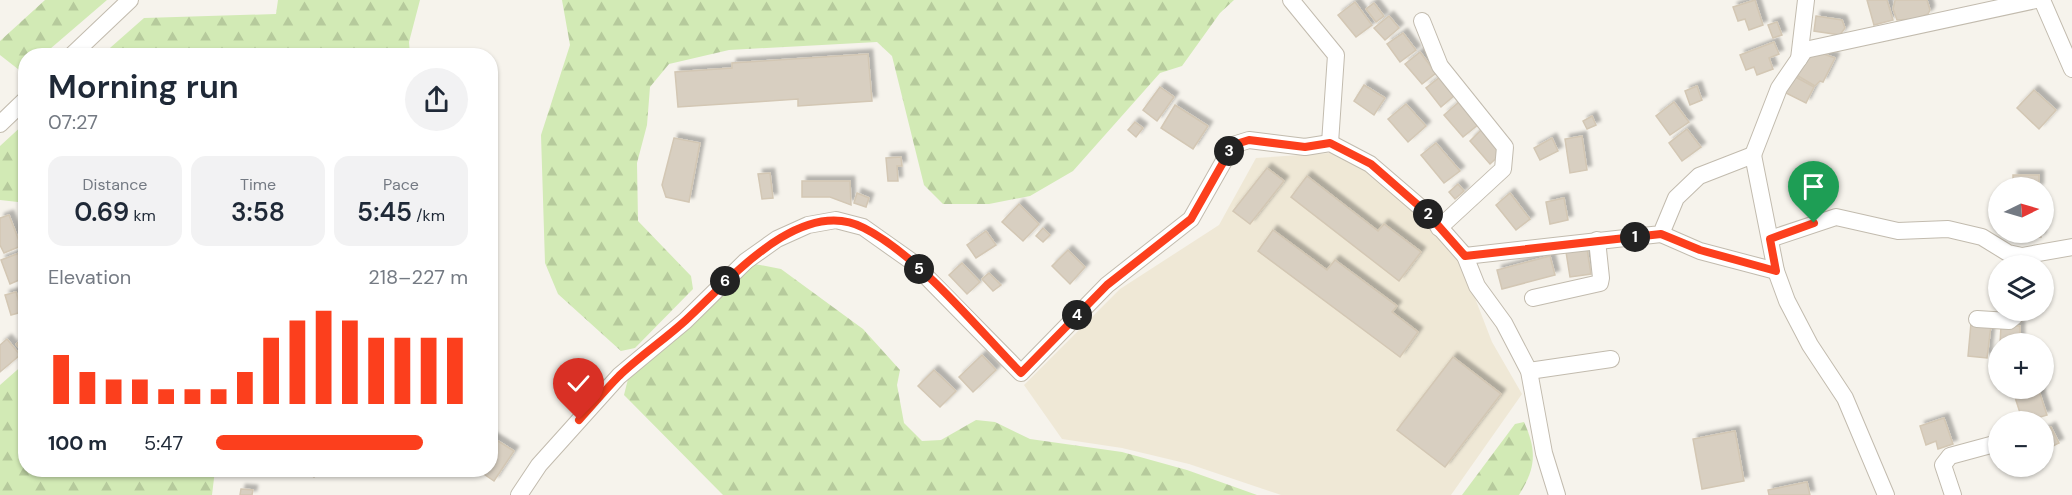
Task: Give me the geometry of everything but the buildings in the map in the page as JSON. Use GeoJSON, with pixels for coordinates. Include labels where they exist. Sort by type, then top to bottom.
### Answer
{"type":"FeatureCollection","features":[{"type":"Feature","properties":{"kind":"street"},"geometry":{"type":"LineString","coordinates":[[79,48],[130,0]]}},
{"type":"Feature","properties":{"kind":"street"},"geometry":{"type":"LineString","coordinates":[[1291,0],[1336,55],[1330,143]]}},
{"type":"Feature","properties":{"kind":"street"},"geometry":{"type":"LineString","coordinates":[[1799,59],[1806,0]]}},
{"type":"Feature","properties":{"kind":"street"},"geometry":{"type":"LineString","coordinates":[[1886,495],[1845,398],[1810,345],[1787,302],[1776,271],[1753,155],[1779,88],[1805,50],[2036,0]]}},
{"type":"Feature","properties":{"kind":"street"},"geometry":{"type":"LineString","coordinates":[[2042,0],[2070,62]]}},
{"type":"Feature","properties":{"kind":"street"},"geometry":{"type":"LineString","coordinates":[[1422,21],[1440,66],[1505,147],[1503,169],[1439,228]]}},
{"type":"Feature","properties":{"kind":"street"},"geometry":{"type":"LineString","coordinates":[[0,124],[18,107]]}},
{"type":"Feature","properties":{"kind":"street"},"geometry":{"type":"LineString","coordinates":[[519,495],[539,465],[620,376],[685,321],[746,261],[777,239],[808,225],[836,220],[863,227],[911,261],[1021,373],[1107,285],[1191,219],[1233,145],[1249,140],[1305,147],[1330,143],[1371,164],[1427,213],[1465,256],[1477,286],[1504,322],[1529,371],[1544,453],[1557,495]]}},
{"type":"Feature","properties":{"kind":"street"},"geometry":{"type":"LineString","coordinates":[[1661,234],[1676,198],[1699,176],[1753,155]]}},
{"type":"Feature","properties":{"kind":"street"},"geometry":{"type":"LineString","coordinates":[[1770,239],[1836,217],[1898,231],[1948,229],[1965,232],[1982,237],[2012,255]]}},
{"type":"Feature","properties":{"kind":"street"},"geometry":{"type":"LineString","coordinates":[[1465,256],[1661,234],[1700,250],[1776,271]]}},
{"type":"Feature","properties":{"kind":"street"},"geometry":{"type":"LineString","coordinates":[[1533,298],[1600,283],[1597,240]]}},
{"type":"Feature","properties":{"kind":"street"},"geometry":{"type":"LineString","coordinates":[[2043,255],[2072,247]]}},
{"type":"Feature","properties":{"kind":"street"},"geometry":{"type":"LineString","coordinates":[[1977,319],[1988,320]]}},
{"type":"Feature","properties":{"kind":"street"},"geometry":{"type":"LineString","coordinates":[[1529,371],[1611,359]]}},
{"type":"Feature","properties":{"kind":"street"},"geometry":{"type":"LineString","coordinates":[[1953,495],[1943,465],[1950,456],[1988,446]]}},
{"type":"Feature","properties":{"kind":"shaded area"},"geometry":{"type":"Polygon","coordinates":[[[1330,153],[1361,165],[1418,211],[1463,267],[1492,342],[1522,394],[1451,495],[1281,495],[1189,464],[1122,448],[1062,439],[1024,385],[1120,289],[1219,225],[1256,158],[1330,153]]]}},
{"type":"Feature","properties":{"kind":"green space"},"geometry":{"type":"Polygon","coordinates":[[[45,0],[107,0],[51,48],[18,48],[18,69],[0,55],[0,41],[45,0]]]}},
{"type":"Feature","properties":{"kind":"green space"},"geometry":{"type":"Polygon","coordinates":[[[278,0],[420,0],[409,48],[110,48],[144,18],[276,14],[278,0]]]}},
{"type":"Feature","properties":{"kind":"green space"},"geometry":{"type":"Polygon","coordinates":[[[562,0],[1234,0],[1220,13],[1182,66],[1160,73],[1073,171],[1030,196],[989,204],[943,204],[924,185],[892,56],[877,42],[729,50],[669,64],[650,87],[647,125],[637,163],[638,221],[691,276],[693,289],[635,348],[621,351],[558,294],[545,263],[541,135],[570,45],[562,0]]]}},
{"type":"Feature","properties":{"kind":"green space"},"geometry":{"type":"Polygon","coordinates":[[[18,129],[18,202],[0,200],[0,146],[18,129]]]}},
{"type":"Feature","properties":{"kind":"green space"},"geometry":{"type":"Polygon","coordinates":[[[755,264],[781,269],[863,329],[900,370],[897,385],[904,423],[922,441],[941,440],[976,420],[995,422],[1030,439],[1122,452],[1187,470],[1257,495],[723,495],[624,395],[628,379],[755,264]]]}},
{"type":"Feature","properties":{"kind":"green space"},"geometry":{"type":"Polygon","coordinates":[[[18,369],[18,477],[214,477],[212,495],[0,495],[0,385],[18,369]]]}},
{"type":"Feature","properties":{"kind":"green space"},"geometry":{"type":"Polygon","coordinates":[[[1524,422],[1531,442],[1533,459],[1529,476],[1519,495],[1462,495],[1515,424],[1524,422]]]}},
{"type":"Feature","properties":{"kind":"route"},"geometry":{"type":"LineString","coordinates":[[579,420],[620,376],[685,321],[746,261],[777,239],[808,225],[836,220],[863,227],[911,261],[1021,373],[1107,285],[1191,219],[1233,145],[1249,140],[1305,147],[1330,143],[1371,164],[1427,213],[1465,256],[1661,234],[1733,261],[1776,271],[1770,239],[1814,223]]}}]}
